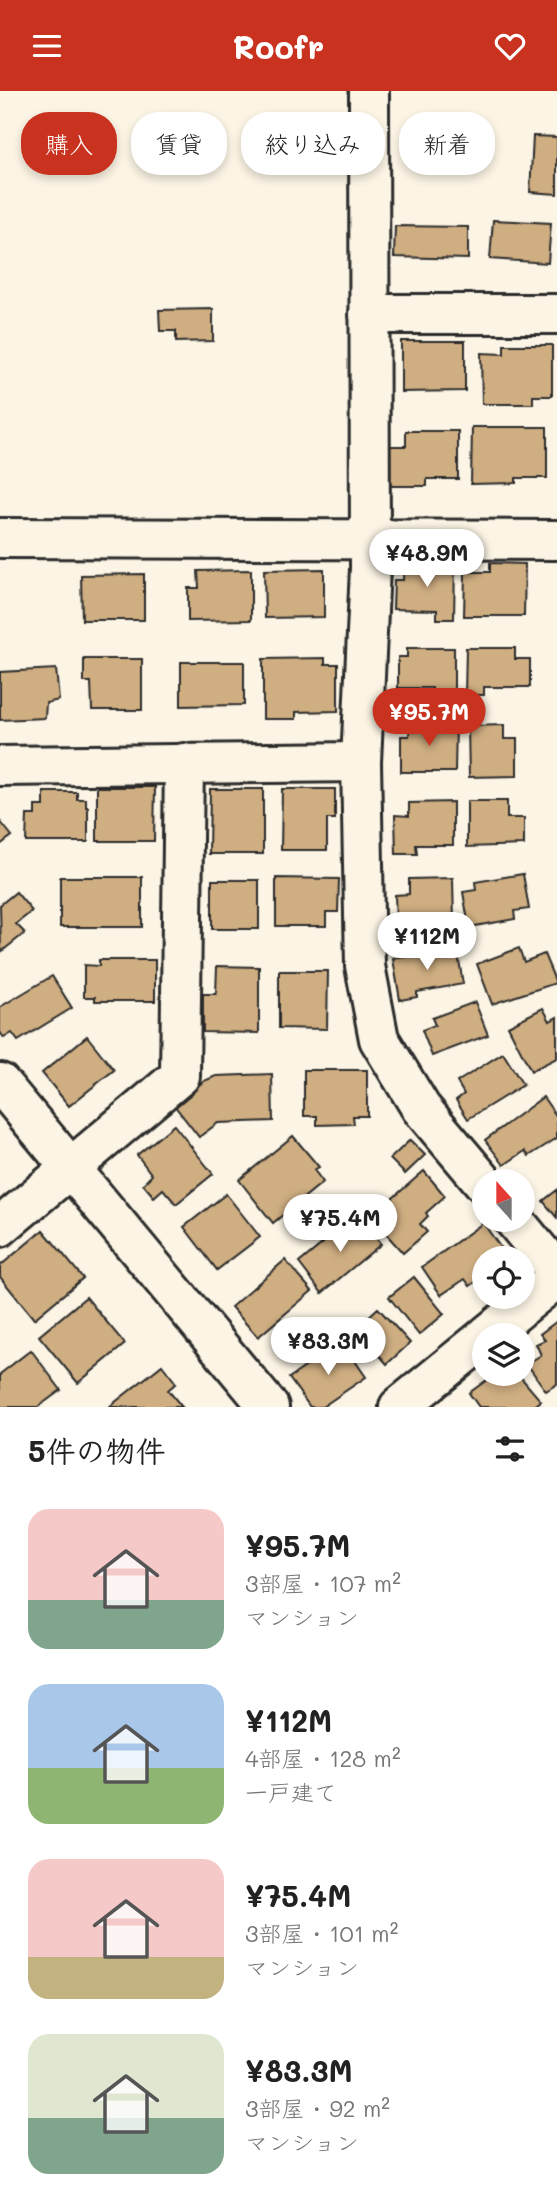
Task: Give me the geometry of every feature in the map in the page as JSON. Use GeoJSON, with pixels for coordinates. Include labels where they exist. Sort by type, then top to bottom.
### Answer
{"type":"FeatureCollection","features":[{"type":"Feature","properties":{"kind":"street"},"geometry":{"type":"LineString","coordinates":[[369,91],[370,568],[361,762],[365,966],[379,1039],[422,1108],[473,1169]]}},
{"type":"Feature","properties":{"kind":"street"},"geometry":{"type":"LineString","coordinates":[[369,314],[557,314]]}},
{"type":"Feature","properties":{"kind":"street"},"geometry":{"type":"LineString","coordinates":[[0,538],[557,540]]}},
{"type":"Feature","properties":{"kind":"street"},"geometry":{"type":"LineString","coordinates":[[0,766],[361,762]]}},
{"type":"Feature","properties":{"kind":"street"},"geometry":{"type":"LineString","coordinates":[[0,1227],[180,1076],[184,763]]}},
{"type":"Feature","properties":{"kind":"street"},"geometry":{"type":"LineString","coordinates":[[0,1083],[269,1407]]}},
{"type":"Feature","properties":{"kind":"street"},"geometry":{"type":"LineString","coordinates":[[524,1232],[557,1272]]}},
{"type":"Feature","properties":{"kind":"street"},"geometry":{"type":"LineString","coordinates":[[502,1323],[557,1278]]}},
{"type":"Feature","properties":{"kind":"street"},"geometry":{"type":"LineString","coordinates":[[399,1407],[472,1347]]}},
{"type":"Feature","properties":{"kind":"building"},"geometry":{"type":"Polygon","coordinates":[[[533,136],[557,137],[557,194],[530,192],[533,136]]]}},
{"type":"Feature","properties":{"kind":"building"},"geometry":{"type":"Polygon","coordinates":[[[493,220],[551,223],[548,263],[490,259],[493,220]]]}},
{"type":"Feature","properties":{"kind":"building"},"geometry":{"type":"Polygon","coordinates":[[[395,226],[468,227],[468,259],[394,257],[395,226]]]}},
{"type":"Feature","properties":{"kind":"building"},"geometry":{"type":"Polygon","coordinates":[[[213,309],[213,341],[176,342],[176,331],[160,331],[159,310],[213,309]]]}},
{"type":"Feature","properties":{"kind":"building"},"geometry":{"type":"Polygon","coordinates":[[[401,341],[465,341],[465,391],[401,392],[401,341]]]}},
{"type":"Feature","properties":{"kind":"building"},"geometry":{"type":"Polygon","coordinates":[[[504,345],[552,345],[552,396],[533,396],[533,404],[482,404],[481,353],[504,354],[504,345]]]}},
{"type":"Feature","properties":{"kind":"building"},"geometry":{"type":"Polygon","coordinates":[[[472,427],[547,427],[547,478],[516,478],[516,483],[471,484],[472,427]]]}},
{"type":"Feature","properties":{"kind":"building"},"geometry":{"type":"Polygon","coordinates":[[[406,431],[458,431],[458,479],[427,479],[427,486],[385,486],[386,446],[406,446],[406,431]]]}},
{"type":"Feature","properties":{"kind":"building"},"geometry":{"type":"Polygon","coordinates":[[[404,563],[455,564],[454,619],[437,619],[437,610],[393,609],[394,580],[403,580],[404,563]]]}},
{"type":"Feature","properties":{"kind":"building"},"geometry":{"type":"Polygon","coordinates":[[[490,563],[525,564],[524,616],[464,616],[465,572],[490,572],[490,563]]]}},
{"type":"Feature","properties":{"kind":"building"},"geometry":{"type":"Polygon","coordinates":[[[324,569],[324,617],[265,618],[264,570],[324,569]]]}},
{"type":"Feature","properties":{"kind":"building"},"geometry":{"type":"Polygon","coordinates":[[[251,570],[251,620],[188,621],[188,588],[199,588],[198,571],[251,570]]]}},
{"type":"Feature","properties":{"kind":"building"},"geometry":{"type":"Polygon","coordinates":[[[144,574],[144,620],[82,620],[81,575],[144,574]]]}},
{"type":"Feature","properties":{"kind":"building"},"geometry":{"type":"Polygon","coordinates":[[[407,648],[454,648],[454,695],[432,694],[432,688],[398,688],[398,657],[407,657],[407,648]]]}},
{"type":"Feature","properties":{"kind":"building"},"geometry":{"type":"Polygon","coordinates":[[[466,648],[515,648],[515,659],[530,659],[530,687],[484,687],[484,695],[465,695],[466,648]]]}},
{"type":"Feature","properties":{"kind":"building"},"geometry":{"type":"Polygon","coordinates":[[[325,658],[325,664],[338,664],[338,711],[296,712],[296,719],[263,719],[263,659],[325,658]]]}},
{"type":"Feature","properties":{"kind":"building"},"geometry":{"type":"Polygon","coordinates":[[[84,659],[142,659],[142,710],[92,710],[91,682],[84,682],[84,659]]]}},
{"type":"Feature","properties":{"kind":"building"},"geometry":{"type":"Polygon","coordinates":[[[181,662],[244,662],[244,705],[181,706],[181,662]]]}},
{"type":"Feature","properties":{"kind":"building"},"geometry":{"type":"Polygon","coordinates":[[[56,669],[59,700],[46,703],[45,718],[0,720],[0,672],[56,669]]]}},
{"type":"Feature","properties":{"kind":"building"},"geometry":{"type":"Polygon","coordinates":[[[410,723],[456,724],[455,772],[401,772],[401,736],[409,736],[410,723]]]}},
{"type":"Feature","properties":{"kind":"building"},"geometry":{"type":"Polygon","coordinates":[[[504,725],[504,739],[517,739],[517,776],[469,777],[468,726],[504,725]]]}},
{"type":"Feature","properties":{"kind":"building"},"geometry":{"type":"Polygon","coordinates":[[[97,787],[155,787],[154,841],[97,841],[97,787]]]}},
{"type":"Feature","properties":{"kind":"building"},"geometry":{"type":"Polygon","coordinates":[[[210,789],[263,789],[263,854],[209,854],[210,789]]]}},
{"type":"Feature","properties":{"kind":"building"},"geometry":{"type":"Polygon","coordinates":[[[282,789],[335,789],[335,819],[327,819],[327,850],[281,850],[282,789]]]}},
{"type":"Feature","properties":{"kind":"building"},"geometry":{"type":"Polygon","coordinates":[[[44,792],[77,792],[77,799],[86,799],[88,842],[26,842],[27,815],[35,815],[35,806],[44,806],[44,792]]]}},
{"type":"Feature","properties":{"kind":"building"},"geometry":{"type":"Polygon","coordinates":[[[467,801],[507,801],[507,818],[524,818],[524,845],[467,847],[467,801]]]}},
{"type":"Feature","properties":{"kind":"building"},"geometry":{"type":"Polygon","coordinates":[[[453,802],[453,845],[416,845],[417,854],[396,854],[395,815],[409,816],[409,803],[453,802]]]}},
{"type":"Feature","properties":{"kind":"building"},"geometry":{"type":"Polygon","coordinates":[[[0,821],[12,836],[0,845],[0,821]]]}},
{"type":"Feature","properties":{"kind":"building"},"geometry":{"type":"Polygon","coordinates":[[[523,874],[529,909],[514,911],[515,919],[469,927],[463,892],[476,890],[475,882],[523,874]]]}},
{"type":"Feature","properties":{"kind":"building"},"geometry":{"type":"Polygon","coordinates":[[[60,877],[142,877],[142,927],[60,927],[60,877]]]}},
{"type":"Feature","properties":{"kind":"building"},"geometry":{"type":"Polygon","coordinates":[[[276,878],[339,879],[338,912],[326,912],[326,926],[276,926],[276,878]]]}},
{"type":"Feature","properties":{"kind":"building"},"geometry":{"type":"Polygon","coordinates":[[[453,878],[454,923],[396,924],[395,895],[409,894],[409,879],[453,878]]]}},
{"type":"Feature","properties":{"kind":"building"},"geometry":{"type":"Polygon","coordinates":[[[212,880],[259,880],[259,929],[212,929],[212,880]]]}},
{"type":"Feature","properties":{"kind":"building"},"geometry":{"type":"Polygon","coordinates":[[[16,892],[32,911],[16,924],[25,933],[1,952],[0,905],[16,892]]]}},
{"type":"Feature","properties":{"kind":"building"},"geometry":{"type":"Polygon","coordinates":[[[457,948],[463,984],[417,992],[417,997],[400,1000],[393,959],[457,948]]]}},
{"type":"Feature","properties":{"kind":"building"},"geometry":{"type":"Polygon","coordinates":[[[519,948],[524,962],[544,954],[556,983],[492,1004],[477,964],[519,948]]]}},
{"type":"Feature","properties":{"kind":"building"},"geometry":{"type":"Polygon","coordinates":[[[99,960],[155,960],[155,1001],[95,1001],[95,997],[84,997],[84,965],[99,966],[99,960]]]}},
{"type":"Feature","properties":{"kind":"building"},"geometry":{"type":"Polygon","coordinates":[[[217,966],[259,967],[259,1033],[203,1032],[203,994],[216,994],[217,966]]]}},
{"type":"Feature","properties":{"kind":"building"},"geometry":{"type":"Polygon","coordinates":[[[279,971],[328,971],[327,1029],[279,1028],[279,971]]]}},
{"type":"Feature","properties":{"kind":"building"},"geometry":{"type":"Polygon","coordinates":[[[52,976],[72,1008],[18,1041],[12,1033],[4,1038],[0,1032],[0,1007],[52,976]]]}},
{"type":"Feature","properties":{"kind":"building"},"geometry":{"type":"Polygon","coordinates":[[[475,1002],[488,1035],[432,1056],[422,1030],[435,1025],[432,1018],[475,1002]]]}},
{"type":"Feature","properties":{"kind":"building"},"geometry":{"type":"Polygon","coordinates":[[[543,1008],[550,1021],[557,1017],[557,1058],[531,1071],[508,1026],[543,1008]]]}},
{"type":"Feature","properties":{"kind":"building"},"geometry":{"type":"Polygon","coordinates":[[[87,1036],[114,1070],[69,1106],[42,1073],[87,1036]]]}},
{"type":"Feature","properties":{"kind":"building"},"geometry":{"type":"Polygon","coordinates":[[[503,1053],[523,1085],[468,1119],[456,1100],[464,1094],[457,1082],[503,1053]]]}},
{"type":"Feature","properties":{"kind":"building"},"geometry":{"type":"Polygon","coordinates":[[[304,1070],[367,1070],[367,1116],[353,1116],[354,1124],[317,1125],[317,1116],[304,1116],[304,1070]]]}},
{"type":"Feature","properties":{"kind":"building"},"geometry":{"type":"Polygon","coordinates":[[[272,1074],[273,1121],[218,1123],[199,1137],[174,1105],[204,1081],[216,1076],[272,1074]]]}},
{"type":"Feature","properties":{"kind":"building"},"geometry":{"type":"Polygon","coordinates":[[[543,1097],[557,1117],[557,1138],[529,1156],[525,1151],[504,1165],[485,1140],[543,1097]]]}},
{"type":"Feature","properties":{"kind":"building"},"geometry":{"type":"Polygon","coordinates":[[[174,1125],[213,1174],[176,1204],[163,1189],[154,1197],[143,1184],[152,1175],[137,1155],[174,1125]]]}},
{"type":"Feature","properties":{"kind":"building"},"geometry":{"type":"Polygon","coordinates":[[[293,1136],[319,1167],[314,1170],[323,1182],[273,1223],[239,1180],[293,1136]]]}},
{"type":"Feature","properties":{"kind":"building"},"geometry":{"type":"Polygon","coordinates":[[[410,1140],[425,1155],[405,1174],[390,1159],[410,1140]]]}},
{"type":"Feature","properties":{"kind":"building"},"geometry":{"type":"Polygon","coordinates":[[[424,1171],[445,1196],[426,1213],[428,1216],[420,1224],[427,1232],[403,1253],[371,1217],[424,1171]]]}},
{"type":"Feature","properties":{"kind":"building"},"geometry":{"type":"Polygon","coordinates":[[[557,1190],[557,1218],[543,1201],[557,1190]]]}},
{"type":"Feature","properties":{"kind":"building"},"geometry":{"type":"Polygon","coordinates":[[[226,1194],[260,1237],[217,1270],[184,1227],[226,1194]]]}},
{"type":"Feature","properties":{"kind":"building"},"geometry":{"type":"Polygon","coordinates":[[[357,1215],[381,1244],[322,1293],[299,1263],[357,1215]]]}},
{"type":"Feature","properties":{"kind":"building"},"geometry":{"type":"Polygon","coordinates":[[[43,1230],[83,1278],[34,1319],[0,1277],[0,1266],[43,1230]]]}},
{"type":"Feature","properties":{"kind":"building"},"geometry":{"type":"Polygon","coordinates":[[[472,1231],[489,1232],[499,1246],[472,1246],[472,1285],[470,1286],[465,1279],[441,1295],[422,1267],[472,1231]]]}},
{"type":"Feature","properties":{"kind":"building"},"geometry":{"type":"Polygon","coordinates":[[[285,1260],[312,1291],[258,1337],[231,1307],[285,1260]]]}},
{"type":"Feature","properties":{"kind":"building"},"geometry":{"type":"Polygon","coordinates":[[[414,1277],[444,1314],[419,1335],[389,1297],[414,1277]]]}},
{"type":"Feature","properties":{"kind":"building"},"geometry":{"type":"Polygon","coordinates":[[[86,1297],[125,1344],[78,1383],[39,1336],[86,1297]]]}},
{"type":"Feature","properties":{"kind":"building"},"geometry":{"type":"Polygon","coordinates":[[[378,1308],[410,1343],[387,1364],[356,1328],[378,1308]]]}},
{"type":"Feature","properties":{"kind":"building"},"geometry":{"type":"Polygon","coordinates":[[[557,1321],[557,1384],[546,1391],[535,1375],[535,1359],[541,1355],[536,1344],[545,1340],[540,1334],[557,1321]]]}},
{"type":"Feature","properties":{"kind":"building"},"geometry":{"type":"Polygon","coordinates":[[[342,1342],[366,1377],[322,1407],[310,1407],[289,1378],[342,1342]]]}},
{"type":"Feature","properties":{"kind":"building"},"geometry":{"type":"Polygon","coordinates":[[[31,1350],[61,1390],[38,1407],[0,1407],[0,1374],[31,1350]]]}},
{"type":"Feature","properties":{"kind":"building"},"geometry":{"type":"Polygon","coordinates":[[[162,1365],[176,1383],[168,1390],[182,1407],[109,1407],[162,1365]]]}},
{"type":"Feature","properties":{"kind":"building"},"geometry":{"type":"Polygon","coordinates":[[[479,1386],[528,1386],[541,1401],[533,1407],[479,1407],[469,1393],[479,1386]]]}}]}
